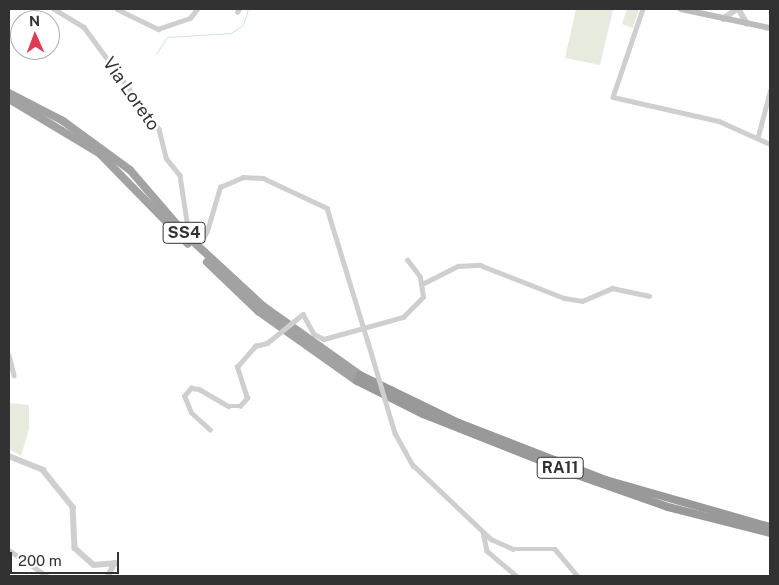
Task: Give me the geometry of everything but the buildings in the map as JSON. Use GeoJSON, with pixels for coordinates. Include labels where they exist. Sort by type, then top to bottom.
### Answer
{"type":"FeatureCollection","features":[{"type":"Feature","properties":{"kind":"highway","name":"SS4"},"geometry":{"type":"LineString","coordinates":[[9,92],[69,126],[130,170],[185,234],[263,306],[359,378]]}},
{"type":"Feature","properties":{"kind":"highway","name":"SS4"},"geometry":{"type":"LineString","coordinates":[[9,99],[99,153],[258,311],[359,378]]}},
{"type":"Feature","properties":{"kind":"highway","name":"RA11"},"geometry":{"type":"LineString","coordinates":[[359,378],[459,423],[606,480],[770,526]]}},
{"type":"Feature","properties":{"kind":"highway","name":"RA11"},"geometry":{"type":"LineString","coordinates":[[359,378],[423,414],[578,475],[690,514],[770,533]]}},
{"type":"Feature","properties":{"kind":"main road"},"geometry":{"type":"LineString","coordinates":[[681,9],[770,28]]}},
{"type":"Feature","properties":{"kind":"street","name":"Via Loreto"},"geometry":{"type":"LineString","coordinates":[[54,9],[84,27],[159,129],[166,158],[180,175],[187,222],[196,233],[203,238],[207,231],[220,187],[243,177],[263,178],[327,208],[395,433],[413,465],[483,532]]}},
{"type":"Feature","properties":{"kind":"street"},"geometry":{"type":"LineString","coordinates":[[117,9],[158,29],[190,18],[197,9]]}},
{"type":"Feature","properties":{"kind":"street"},"geometry":{"type":"LineString","coordinates":[[643,9],[613,97],[694,113],[758,136],[770,144]]}},
{"type":"Feature","properties":{"kind":"street"},"geometry":{"type":"LineString","coordinates":[[723,19],[738,10]]}},
{"type":"Feature","properties":{"kind":"street"},"geometry":{"type":"LineString","coordinates":[[736,21],[738,10]]}},
{"type":"Feature","properties":{"kind":"street"},"geometry":{"type":"LineString","coordinates":[[738,10],[747,23]]}},
{"type":"Feature","properties":{"kind":"street"},"geometry":{"type":"LineString","coordinates":[[758,136],[770,91]]}},
{"type":"Feature","properties":{"kind":"street"},"geometry":{"type":"LineString","coordinates":[[210,430],[192,414],[184,396],[191,388],[200,389],[228,406],[240,406],[247,398],[237,367],[255,346],[267,343],[303,314],[314,334],[324,339],[415,309],[422,302],[422,284],[407,260]]}},
{"type":"Feature","properties":{"kind":"street"},"geometry":{"type":"LineString","coordinates":[[422,284],[458,266],[480,265],[564,298],[582,301],[612,288],[649,296]]}},
{"type":"Feature","properties":{"kind":"street"},"geometry":{"type":"LineString","coordinates":[[9,355],[14,375]]}},
{"type":"Feature","properties":{"kind":"street"},"geometry":{"type":"LineString","coordinates":[[9,456],[43,470],[73,507],[75,548],[94,565],[115,563],[109,576]]}},
{"type":"Feature","properties":{"kind":"street"},"geometry":{"type":"LineString","coordinates":[[483,532],[487,551],[517,576]]}},
{"type":"Feature","properties":{"kind":"street"},"geometry":{"type":"LineString","coordinates":[[483,532],[513,549],[555,549],[578,576]]}},
{"type":"Feature","properties":{"kind":"street"},"geometry":{"type":"LineString","coordinates":[[9,550],[47,576]]}},
{"type":"Feature","properties":{"kind":"shaded area"},"geometry":{"type":"Polygon","coordinates":[[[576,9],[613,10],[600,65],[565,58],[576,9]]]}},
{"type":"Feature","properties":{"kind":"shaded area"},"geometry":{"type":"Polygon","coordinates":[[[627,9],[639,9],[633,28],[622,24],[627,9]]]}},
{"type":"Feature","properties":{"kind":"shaded area"},"geometry":{"type":"Polygon","coordinates":[[[9,403],[29,405],[29,429],[21,456],[9,449],[9,403]]]}},
{"type":"Feature","properties":{"kind":"waterway"},"geometry":{"type":"LineString","coordinates":[[156,54],[167,37],[231,33],[243,25],[248,9]]}}]}
